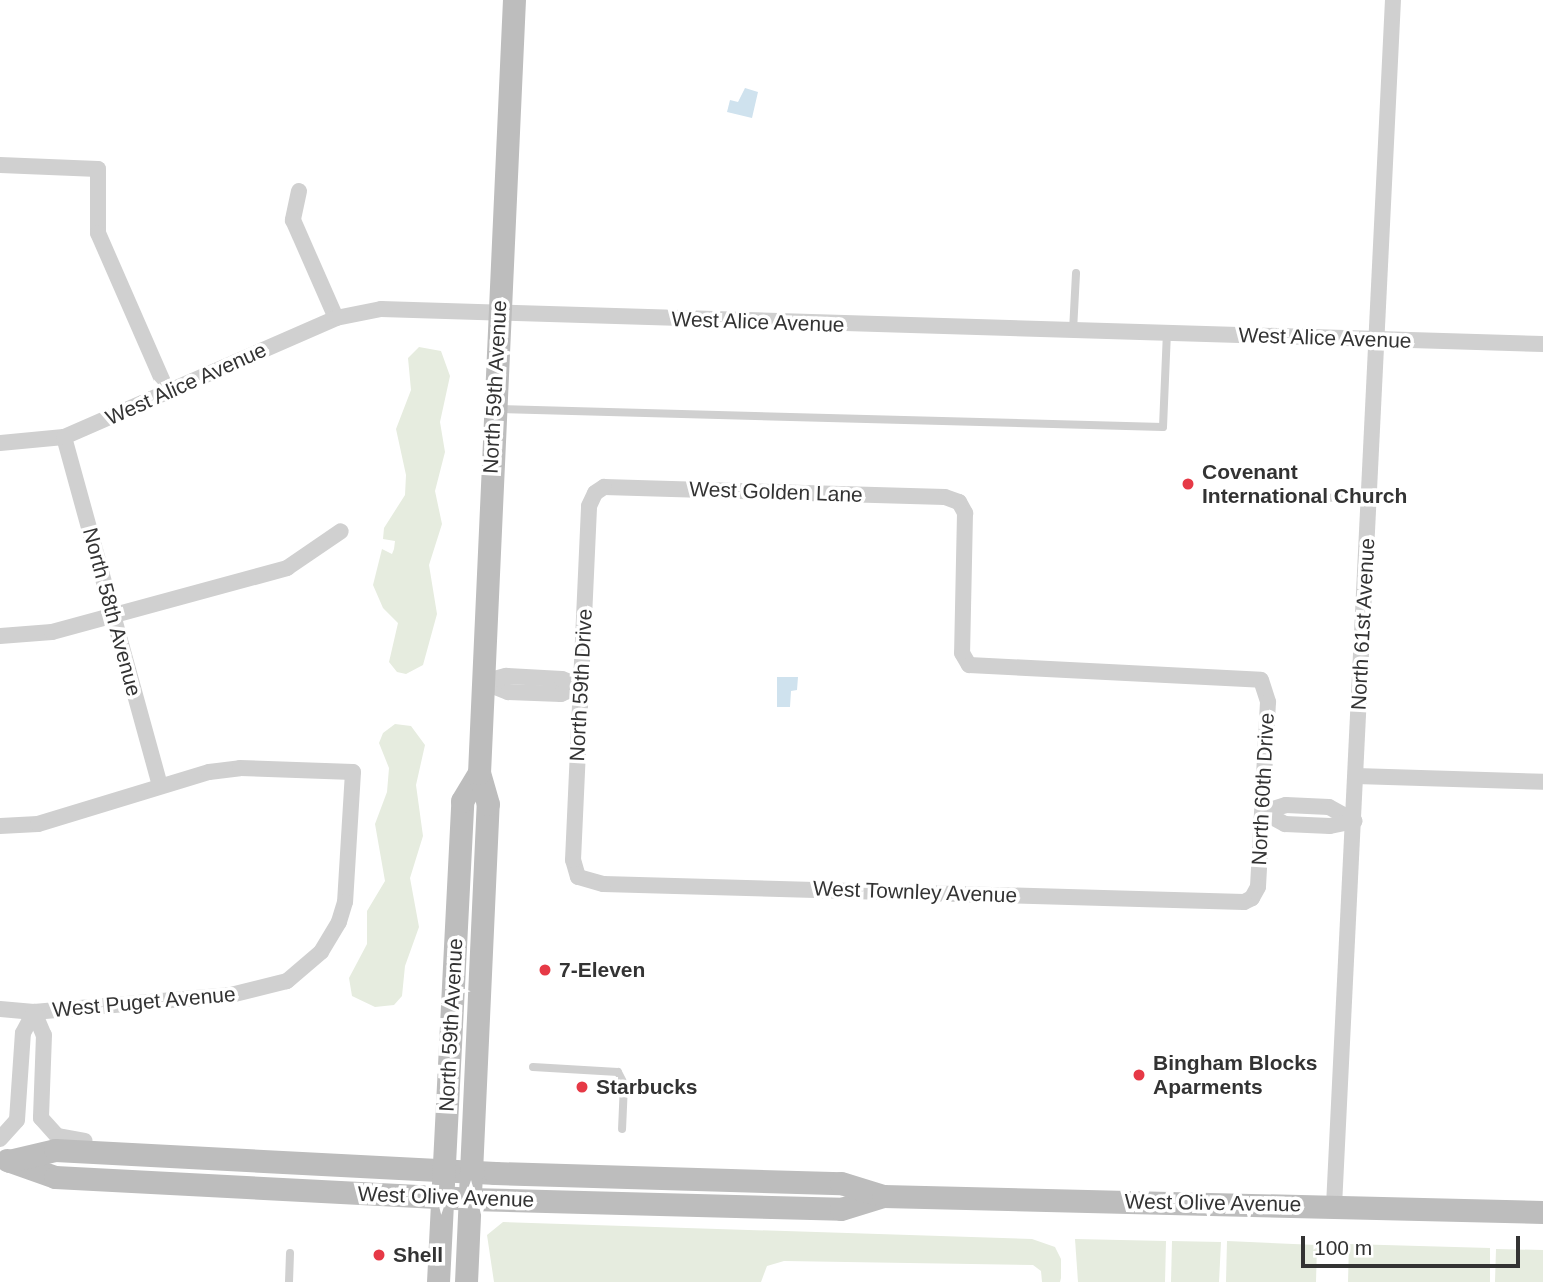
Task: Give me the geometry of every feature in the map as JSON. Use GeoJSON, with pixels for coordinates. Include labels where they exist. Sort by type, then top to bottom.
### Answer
{"type":"FeatureCollection","features":[{"type":"Feature","properties":{"kind":"main road","name":"North 59th Avenue"},"geometry":{"type":"LineString","coordinates":[[466,1282],[488,804],[479,774],[514,0]]}},
{"type":"Feature","properties":{"kind":"main road","name":"North 59th Avenue"},"geometry":{"type":"LineString","coordinates":[[438,1282],[462,801],[479,774]]}},
{"type":"Feature","properties":{"kind":"main road","name":"West Olive Avenue"},"geometry":{"type":"LineString","coordinates":[[5,1160],[55,1150],[444,1171],[841,1183],[883,1196],[1543,1212]]}},
{"type":"Feature","properties":{"kind":"main road","name":"West Olive Avenue"},"geometry":{"type":"LineString","coordinates":[[5,1160],[55,1177],[443,1198],[841,1209],[883,1196]]}},
{"type":"Feature","properties":{"kind":"street","name":"North 61st Avenue"},"geometry":{"type":"LineString","coordinates":[[1334,1206],[1393,0]]}},
{"type":"Feature","properties":{"kind":"street"},"geometry":{"type":"LineString","coordinates":[[0,165],[98,169],[98,233],[168,393]]}},
{"type":"Feature","properties":{"kind":"street"},"geometry":{"type":"LineString","coordinates":[[299,191],[293,220],[335,318]]}},
{"type":"Feature","properties":{"kind":"street","name":"West Alice Avenue"},"geometry":{"type":"LineString","coordinates":[[0,443],[64,437],[335,318],[381,309],[498,315],[1543,344]]}},
{"type":"Feature","properties":{"kind":"street","name":"North 58th Avenue"},"geometry":{"type":"LineString","coordinates":[[64,437],[160,786]]}},
{"type":"Feature","properties":{"kind":"street","name":"West Golden Lane"},"geometry":{"type":"LineString","coordinates":[[594,493],[604,487],[624,487],[945,497],[959,502],[965,513],[961,653],[970,665],[1261,680]]}},
{"type":"Feature","properties":{"kind":"street","name":"North 59th Drive"},"geometry":{"type":"LineString","coordinates":[[578,877],[573,860],[580,686],[589,506],[594,493]]}},
{"type":"Feature","properties":{"kind":"street"},"geometry":{"type":"LineString","coordinates":[[0,636],[52,632],[287,568],[341,531]]}},
{"type":"Feature","properties":{"kind":"street","name":"North 60th Drive"},"geometry":{"type":"LineString","coordinates":[[1252,898],[1258,887],[1268,702],[1261,680]]}},
{"type":"Feature","properties":{"kind":"street"},"geometry":{"type":"LineString","coordinates":[[483,682],[508,692],[561,694],[580,686]]}},
{"type":"Feature","properties":{"kind":"street","name":"West Puget Avenue"},"geometry":{"type":"LineString","coordinates":[[0,1009],[34,1012],[231,995],[287,981],[321,952],[339,922],[345,902],[353,772],[240,768],[160,786]]}},
{"type":"Feature","properties":{"kind":"street"},"geometry":{"type":"LineString","coordinates":[[1356,776],[1543,782]]}},
{"type":"Feature","properties":{"kind":"street"},"geometry":{"type":"LineString","coordinates":[[0,826],[38,824],[160,786]]}},
{"type":"Feature","properties":{"kind":"street"},"geometry":{"type":"LineString","coordinates":[[1263,812],[1285,824],[1330,826],[1354,821]]}},
{"type":"Feature","properties":{"kind":"street","name":"West Townley Avenue"},"geometry":{"type":"LineString","coordinates":[[578,877],[603,884],[1244,902],[1252,898]]}},
{"type":"Feature","properties":{"kind":"street"},"geometry":{"type":"LineString","coordinates":[[0,1139],[17,1120],[23,1034],[34,1012]]}},
{"type":"Feature","properties":{"kind":"street"},"geometry":{"type":"LineString","coordinates":[[34,1012],[44,1035],[41,1118],[51,1131],[65,1140],[139,1144],[176,1156]]}},
{"type":"Feature","properties":{"kind":"lane"},"geometry":{"type":"LineString","coordinates":[[1073,331],[1076,273]]}},
{"type":"Feature","properties":{"kind":"lane"},"geometry":{"type":"LineString","coordinates":[[494,408],[1163,426],[1167,333]]}},
{"type":"Feature","properties":{"kind":"lane"},"geometry":{"type":"LineString","coordinates":[[1324,498],[1370,496]]}},
{"type":"Feature","properties":{"kind":"lane"},"geometry":{"type":"LineString","coordinates":[[533,1066],[618,1072],[624,1084],[622,1129]]}},
{"type":"Feature","properties":{"kind":"lane"},"geometry":{"type":"LineString","coordinates":[[289,1282],[290,1253]]}},
{"type":"Feature","properties":{"kind":"shaded area"},"geometry":{"type":"Polygon","coordinates":[[[419,347],[441,351],[450,376],[440,422],[445,452],[435,491],[442,524],[429,565],[437,614],[423,665],[406,674],[397,672],[389,662],[398,623],[383,608],[373,585],[382,549],[392,554],[394,549],[395,541],[383,539],[384,528],[405,495],[406,475],[396,429],[411,390],[408,358],[419,347]]]}},
{"type":"Feature","properties":{"kind":"shaded area"},"geometry":{"type":"Polygon","coordinates":[[[395,724],[411,726],[425,745],[416,785],[423,836],[410,878],[419,927],[405,966],[402,996],[394,1005],[375,1007],[352,996],[349,978],[367,944],[367,911],[385,881],[375,824],[387,792],[389,768],[379,743],[383,733],[395,724]]]}},
{"type":"Feature","properties":{"kind":"shaded area"},"geometry":{"type":"Polygon","coordinates":[[[503,1222],[1032,1239],[1055,1247],[1061,1259],[1061,1278],[1060,1282],[1042,1282],[1041,1271],[1033,1265],[784,1261],[767,1266],[761,1282],[494,1282],[487,1235],[503,1222]]]}},
{"type":"Feature","properties":{"kind":"shaded area"},"geometry":{"type":"Polygon","coordinates":[[[1075,1239],[1166,1241],[1165,1282],[1078,1282],[1075,1239]]]}},
{"type":"Feature","properties":{"kind":"shaded area"},"geometry":{"type":"Polygon","coordinates":[[[1172,1241],[1221,1242],[1219,1282],[1171,1282],[1172,1241]]]}},
{"type":"Feature","properties":{"kind":"shaded area"},"geometry":{"type":"Polygon","coordinates":[[[1227,1241],[1317,1245],[1316,1282],[1226,1282],[1227,1241]]]}},
{"type":"Feature","properties":{"kind":"shaded area"},"geometry":{"type":"Polygon","coordinates":[[[1349,1244],[1490,1248],[1490,1282],[1348,1282],[1349,1244]]]}},
{"type":"Feature","properties":{"kind":"shaded area"},"geometry":{"type":"Polygon","coordinates":[[[1496,1249],[1543,1250],[1543,1282],[1495,1282],[1496,1249]]]}},
{"type":"Feature","properties":{"kind":"water"},"geometry":{"type":"Polygon","coordinates":[[[745,88],[758,92],[752,118],[727,112],[730,100],[738,102],[745,88]]]}},
{"type":"Feature","properties":{"kind":"water"},"geometry":{"type":"Polygon","coordinates":[[[777,677],[798,677],[797,690],[791,691],[790,707],[777,707],[777,677]]]}},
{"type":"Feature","properties":{"kind":"place","name":"Covenant International Church"},"geometry":{"type":"Point","coordinates":[1188,484]}},
{"type":"Feature","properties":{"kind":"place","name":"7-Eleven"},"geometry":{"type":"Point","coordinates":[545,970]}},
{"type":"Feature","properties":{"kind":"place","name":"Bingham Blocks Aparments"},"geometry":{"type":"Point","coordinates":[1139,1075]}},
{"type":"Feature","properties":{"kind":"place","name":"Starbucks"},"geometry":{"type":"Point","coordinates":[582,1087]}},
{"type":"Feature","properties":{"kind":"place","name":"Shell"},"geometry":{"type":"Point","coordinates":[379,1255]}}]}
